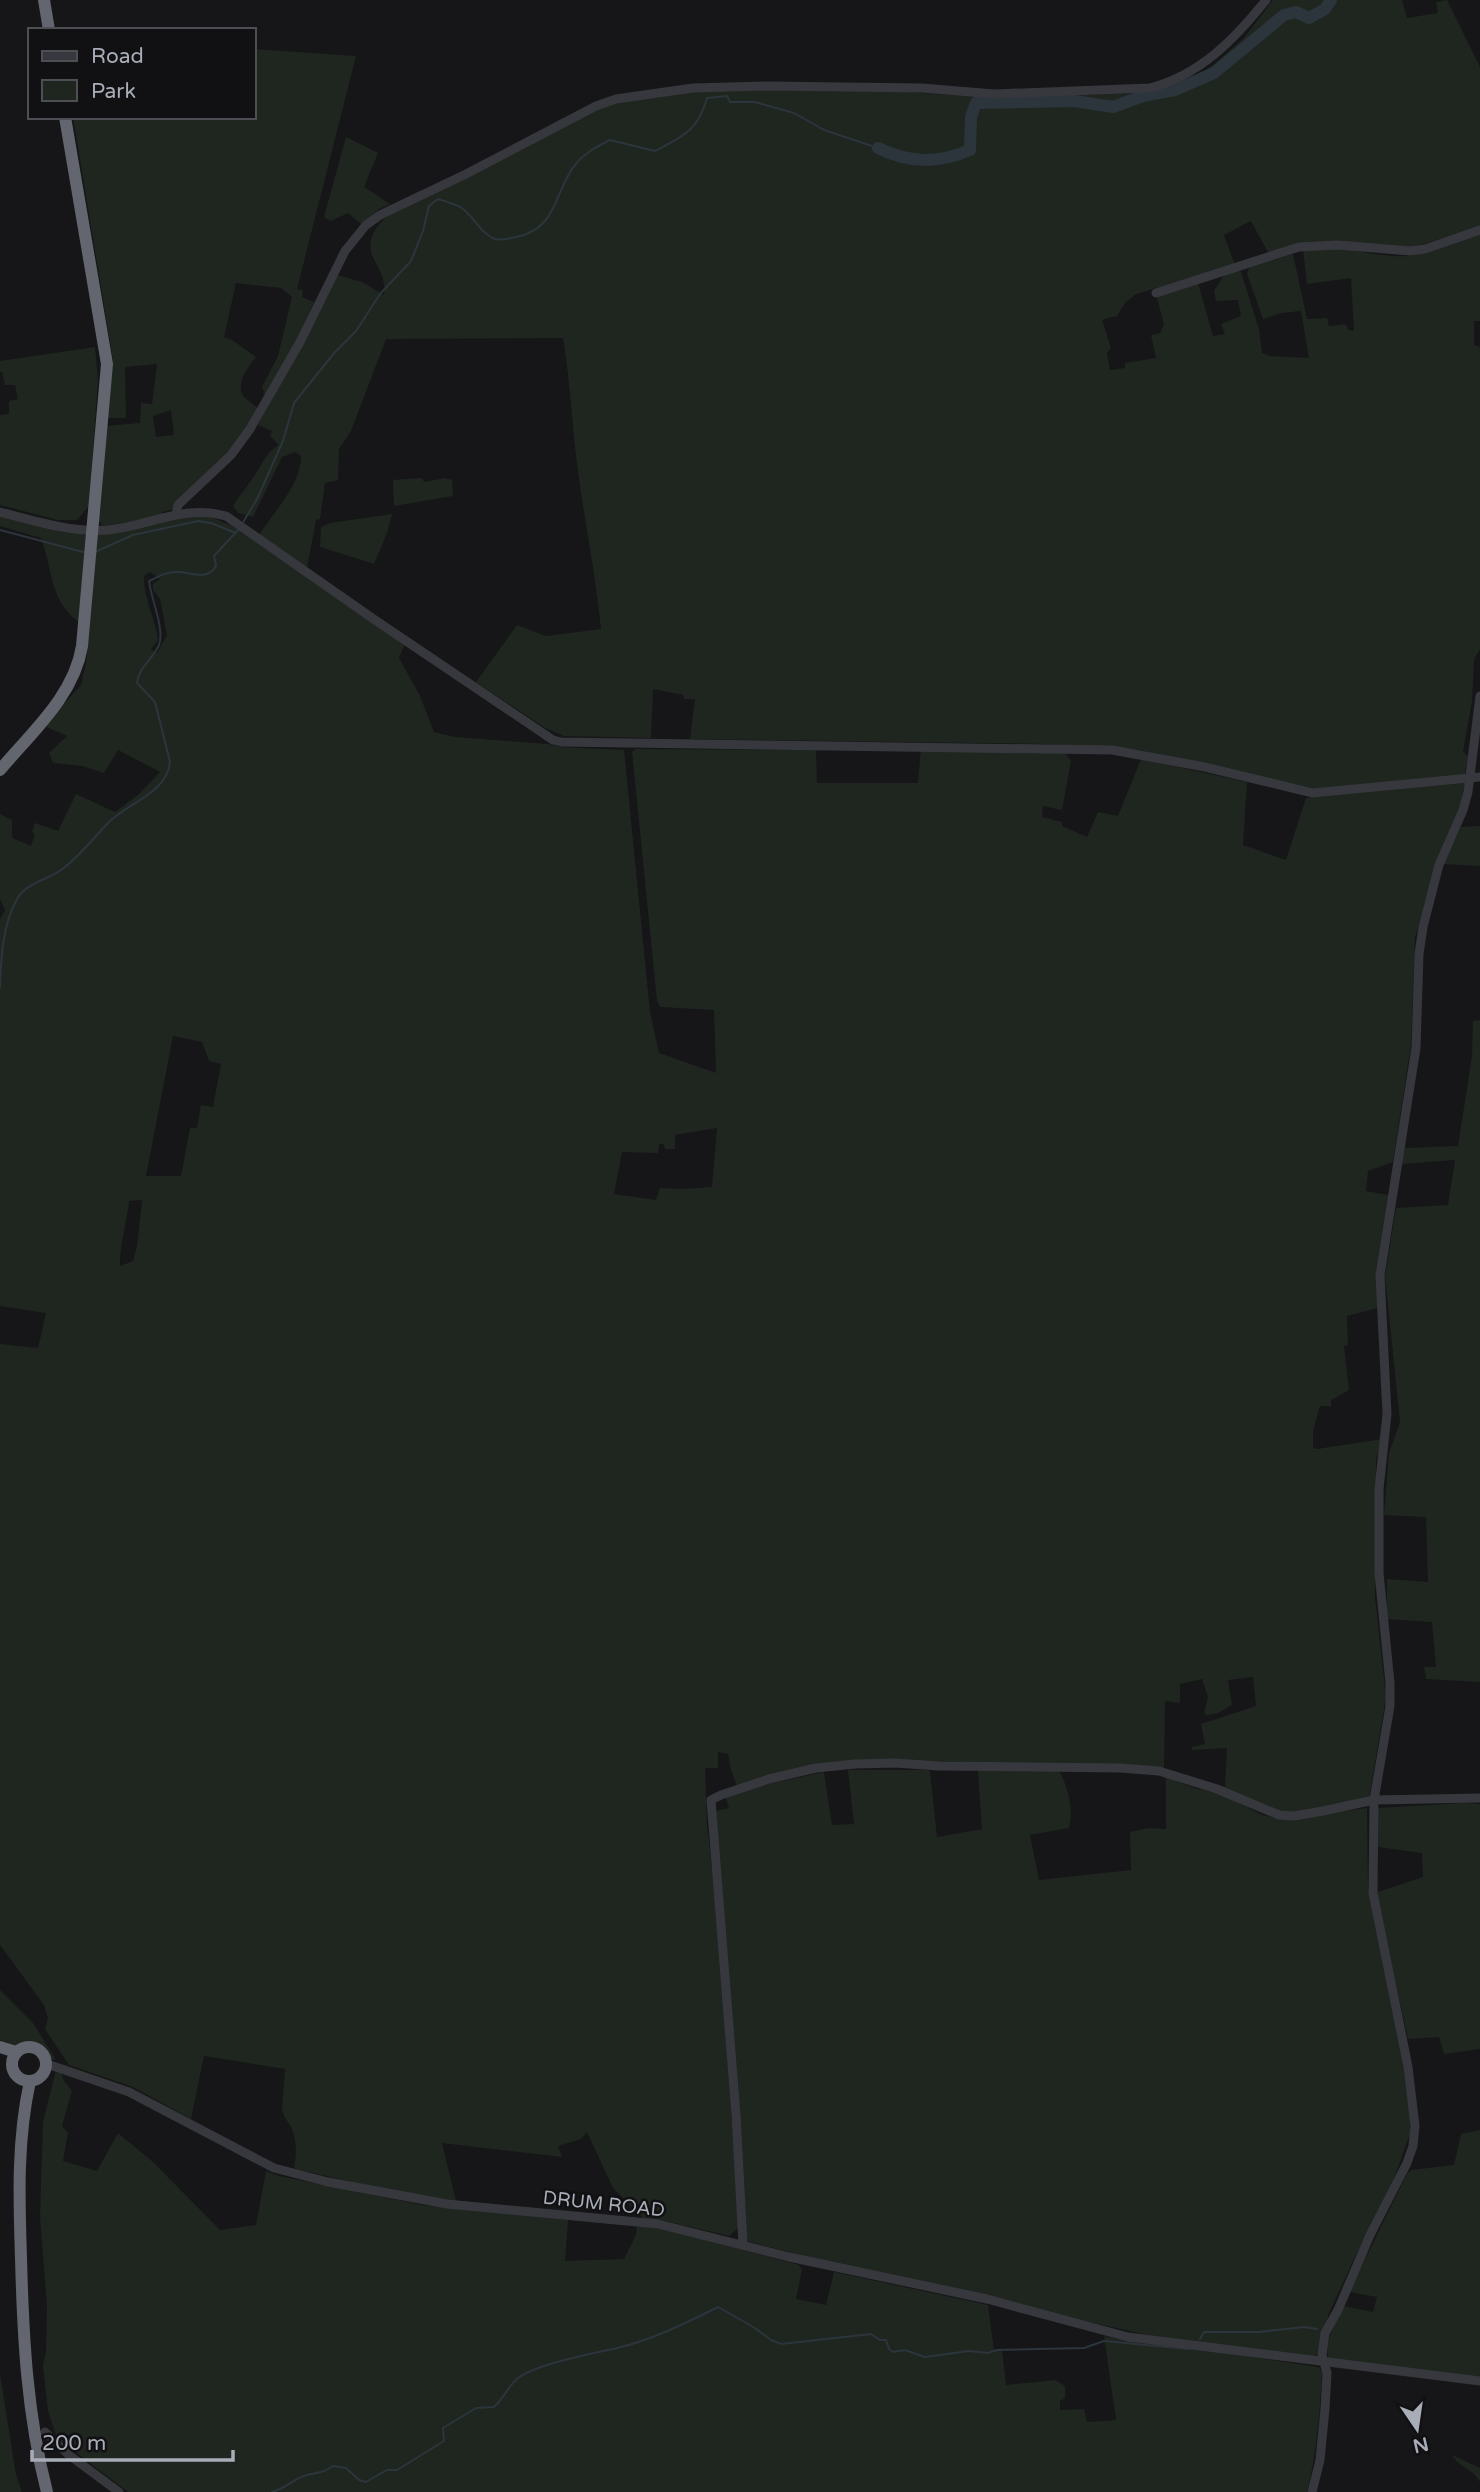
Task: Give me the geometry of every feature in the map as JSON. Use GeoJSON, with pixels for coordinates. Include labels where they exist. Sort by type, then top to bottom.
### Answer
{"type":"FeatureCollection","features":[{"type":"Feature","properties":{"kind":"highway"},"geometry":{"type":"LineString","coordinates":[[44,0],[49,28]]}},
{"type":"Feature","properties":{"kind":"highway"},"geometry":{"type":"LineString","coordinates":[[0,770],[63,695],[74,678],[82,646],[107,364],[65,119]]}},
{"type":"Feature","properties":{"kind":"highway"},"geometry":{"type":"LineString","coordinates":[[0,2047],[16,2052]]}},
{"type":"Feature","properties":{"kind":"highway"},"geometry":{"type":"LineString","coordinates":[[25,2047],[36,2048],[44,2054],[47,2064],[43,2075],[30,2081],[19,2078],[14,2071],[12,2059],[16,2052],[25,2047]]}},
{"type":"Feature","properties":{"kind":"highway"},"geometry":{"type":"LineString","coordinates":[[30,2081],[21,2139],[19,2187],[23,2318],[27,2388],[37,2456],[47,2492]]}},
{"type":"Feature","properties":{"kind":"street"},"geometry":{"type":"LineString","coordinates":[[176,514],[178,505],[231,455],[250,429],[300,342],[345,251],[366,225],[380,215],[466,174],[596,106],[616,99],[693,88],[922,88],[994,94],[1150,88],[1168,83],[1224,48],[1266,0]]}},
{"type":"Feature","properties":{"kind":"street"},"geometry":{"type":"LineString","coordinates":[[1156,293],[1299,247],[1338,244],[1410,251],[1425,249],[1480,230]]}},
{"type":"Feature","properties":{"kind":"street"},"geometry":{"type":"LineString","coordinates":[[0,512],[92,530],[133,525],[176,514],[207,511],[226,516],[468,683],[553,740],[561,742],[1112,750],[1205,767],[1313,793],[1475,778]]}},
{"type":"Feature","properties":{"kind":"street"},"geometry":{"type":"LineString","coordinates":[[1312,2492],[1320,2460],[1325,2409],[1327,2373],[1322,2355],[1325,2333],[1407,2163],[1413,2146],[1415,2126],[1408,2067],[1373,1893],[1374,1800],[1390,1706],[1378,1573],[1379,1489],[1387,1414],[1380,1275],[1416,1048],[1419,954],[1423,927],[1439,865],[1475,778],[1480,696]]}},
{"type":"Feature","properties":{"kind":"street"},"geometry":{"type":"LineString","coordinates":[[743,2245],[737,2127],[711,1800],[769,1779],[816,1768],[895,1763],[1159,1771],[1217,1789],[1279,1815],[1303,1814],[1374,1800],[1480,1798]]}},
{"type":"Feature","properties":{"kind":"street","name":"DRUM ROAD"},"geometry":{"type":"LineString","coordinates":[[47,2064],[128,2092],[274,2168],[328,2182],[397,2197],[447,2204],[658,2224],[789,2257],[987,2299],[1116,2334],[1324,2363],[1480,2381]]}},
{"type":"Feature","properties":{"kind":"street"},"geometry":{"type":"LineString","coordinates":[[45,2432],[69,2455],[119,2492]]}},
{"type":"Feature","properties":{"kind":"green space"},"geometry":{"type":"Polygon","coordinates":[[[1273,0],[1402,0],[1407,18],[1438,13],[1436,2],[1447,0],[1480,67],[1480,226],[1408,249],[1321,242],[1269,254],[1251,221],[1224,235],[1235,265],[1136,294],[1125,303],[1117,316],[1102,320],[1111,348],[1107,353],[1110,370],[1125,368],[1125,363],[1156,358],[1151,335],[1160,333],[1164,324],[1156,295],[1198,283],[1213,336],[1225,334],[1221,324],[1241,316],[1238,300],[1216,301],[1214,291],[1225,273],[1240,269],[1259,329],[1262,353],[1270,356],[1309,358],[1301,311],[1281,313],[1263,319],[1247,274],[1249,268],[1293,254],[1307,319],[1327,318],[1329,326],[1345,324],[1349,330],[1354,331],[1351,278],[1307,284],[1303,248],[1329,247],[1406,256],[1434,250],[1480,234],[1480,321],[1474,321],[1474,345],[1480,347],[1480,649],[1474,660],[1472,701],[1463,752],[1468,756],[1465,774],[1315,789],[1139,750],[1045,744],[690,739],[695,699],[684,699],[683,695],[653,689],[651,738],[564,736],[545,728],[476,682],[517,625],[546,636],[601,629],[563,338],[386,339],[351,431],[339,449],[338,480],[325,483],[320,519],[316,520],[307,568],[259,535],[292,487],[301,456],[295,452],[282,457],[253,517],[238,513],[233,506],[266,457],[279,445],[270,436],[272,431],[258,425],[337,275],[362,282],[384,295],[382,277],[370,242],[380,223],[415,199],[484,168],[598,108],[617,102],[695,92],[769,89],[878,90],[994,98],[1153,93],[1195,76],[1213,65],[1244,38],[1273,0]]]}},
{"type":"Feature","properties":{"kind":"green space"},"geometry":{"type":"Polygon","coordinates":[[[256,49],[356,56],[297,289],[303,290],[302,297],[314,302],[289,357],[266,397],[262,387],[278,356],[292,297],[281,288],[236,283],[224,337],[256,357],[244,374],[241,389],[243,396],[259,410],[229,453],[175,509],[162,512],[161,516],[104,526],[97,520],[105,426],[140,423],[141,403],[152,404],[157,364],[125,367],[126,418],[107,418],[113,360],[73,119],[256,119],[256,49]],[[171,410],[153,416],[156,437],[174,435],[171,410]]]}},
{"type":"Feature","properties":{"kind":"green space"},"geometry":{"type":"Polygon","coordinates":[[[346,137],[378,153],[364,187],[390,204],[379,209],[361,224],[348,213],[331,221],[324,217],[346,137]]]}},
{"type":"Feature","properties":{"kind":"green space"},"geometry":{"type":"Polygon","coordinates":[[[95,347],[98,380],[89,506],[77,520],[58,520],[0,505],[0,415],[9,414],[9,401],[18,399],[15,385],[5,385],[0,372],[0,361],[95,347]]]}},
{"type":"Feature","properties":{"kind":"green space"},"geometry":{"type":"Polygon","coordinates":[[[422,478],[424,482],[445,478],[452,480],[453,496],[394,506],[393,480],[422,478]]]}},
{"type":"Feature","properties":{"kind":"green space"},"geometry":{"type":"Polygon","coordinates":[[[392,514],[374,564],[320,547],[321,527],[330,523],[392,514]]]}},
{"type":"Feature","properties":{"kind":"green space"},"geometry":{"type":"Polygon","coordinates":[[[0,515],[87,535],[80,623],[57,595],[41,538],[0,526],[0,515]]]}},
{"type":"Feature","properties":{"kind":"green space"},"geometry":{"type":"Polygon","coordinates":[[[183,517],[211,517],[232,526],[405,644],[399,658],[420,696],[434,732],[455,737],[624,750],[650,1012],[659,1053],[716,1073],[714,1010],[660,1007],[657,1001],[632,752],[635,749],[816,750],[817,783],[918,783],[921,748],[1065,753],[1071,761],[1062,810],[1043,806],[1042,817],[1062,822],[1062,826],[1087,837],[1098,812],[1118,816],[1141,759],[1247,782],[1243,845],[1286,860],[1306,798],[1465,783],[1460,806],[1445,841],[1415,937],[1411,1045],[1393,1162],[1368,1171],[1366,1191],[1388,1195],[1376,1272],[1378,1308],[1347,1316],[1348,1345],[1344,1346],[1349,1390],[1331,1400],[1331,1406],[1320,1406],[1313,1431],[1313,1448],[1317,1449],[1383,1439],[1376,1459],[1375,1597],[1386,1697],[1369,1799],[1281,1812],[1225,1788],[1227,1748],[1192,1750],[1192,1747],[1205,1744],[1201,1724],[1256,1706],[1253,1677],[1228,1680],[1232,1705],[1218,1713],[1207,1715],[1204,1713],[1208,1697],[1202,1679],[1180,1684],[1180,1703],[1165,1701],[1164,1769],[1084,1763],[853,1761],[737,1786],[728,1754],[718,1752],[718,1768],[705,1768],[707,1824],[717,1911],[739,2223],[738,2228],[729,2236],[643,2218],[613,2188],[587,2132],[581,2139],[558,2146],[562,2157],[442,2143],[456,2201],[404,2194],[296,2169],[294,2136],[282,2109],[285,2069],[204,2056],[191,2119],[133,2087],[69,2065],[45,2029],[48,2018],[44,2005],[0,1945],[0,1344],[38,1348],[46,1313],[0,1306],[0,919],[5,910],[0,899],[0,814],[12,820],[12,838],[31,846],[35,823],[58,831],[76,794],[115,812],[138,795],[160,772],[118,750],[104,773],[83,766],[53,763],[49,753],[67,736],[44,726],[81,685],[87,657],[87,626],[96,533],[183,517]],[[150,572],[144,576],[145,592],[158,641],[151,649],[157,653],[167,635],[160,599],[153,590],[153,584],[160,579],[150,572]],[[173,1036],[146,1176],[181,1176],[190,1128],[197,1128],[201,1105],[213,1107],[221,1064],[209,1061],[202,1042],[173,1036]],[[717,1128],[675,1135],[675,1149],[665,1149],[664,1144],[659,1144],[658,1153],[622,1152],[614,1194],[656,1200],[660,1188],[712,1187],[717,1128]],[[142,1200],[129,1201],[120,1266],[133,1261],[137,1246],[142,1200]]]}},
{"type":"Feature","properties":{"kind":"green space"},"geometry":{"type":"Polygon","coordinates":[[[1480,826],[1480,866],[1443,864],[1461,827],[1480,826]]]}},
{"type":"Feature","properties":{"kind":"green space"},"geometry":{"type":"Polygon","coordinates":[[[1480,1020],[1480,1682],[1426,1679],[1424,1667],[1436,1667],[1432,1622],[1387,1619],[1387,1579],[1428,1582],[1426,1517],[1384,1515],[1389,1453],[1400,1422],[1385,1276],[1396,1208],[1448,1205],[1455,1160],[1402,1164],[1402,1148],[1458,1146],[1472,1056],[1473,1021],[1480,1020]]]}},
{"type":"Feature","properties":{"kind":"green space"},"geometry":{"type":"Polygon","coordinates":[[[848,1770],[928,1770],[937,1837],[982,1829],[978,1771],[1059,1771],[1069,1799],[1069,1828],[1030,1835],[1039,1880],[1131,1870],[1130,1832],[1148,1828],[1166,1829],[1166,1777],[1234,1800],[1262,1815],[1281,1819],[1367,1808],[1368,1888],[1402,2057],[1410,2112],[1410,2134],[1389,2192],[1371,2223],[1329,2313],[1318,2353],[1314,2358],[1148,2335],[747,2241],[716,1811],[729,1808],[725,1796],[824,1772],[832,1825],[854,1824],[848,1770]]]}},
{"type":"Feature","properties":{"kind":"green space"},"geometry":{"type":"Polygon","coordinates":[[[1480,1804],[1480,2049],[1444,2054],[1439,2037],[1408,2039],[1378,1903],[1378,1892],[1423,1877],[1422,1853],[1378,1847],[1378,1808],[1480,1804]]]}},
{"type":"Feature","properties":{"kind":"green space"},"geometry":{"type":"Polygon","coordinates":[[[0,1990],[33,2023],[56,2060],[0,2040],[0,1990]]]}},
{"type":"Feature","properties":{"kind":"green space"},"geometry":{"type":"Polygon","coordinates":[[[56,2070],[61,2071],[64,2081],[72,2091],[62,2126],[68,2133],[63,2161],[97,2171],[118,2133],[153,2162],[220,2230],[256,2225],[266,2171],[279,2176],[422,2205],[568,2220],[565,2261],[624,2259],[636,2235],[637,2226],[668,2230],[799,2265],[802,2270],[796,2299],[826,2305],[834,2272],[988,2305],[994,2351],[1002,2350],[1006,2385],[1055,2380],[1065,2386],[1065,2398],[1060,2401],[1060,2410],[1084,2409],[1087,2422],[1116,2420],[1104,2336],[1146,2345],[1205,2350],[1318,2367],[1322,2371],[1319,2417],[1307,2492],[128,2492],[57,2438],[48,2411],[43,2366],[47,2307],[40,2216],[43,2122],[56,2070]]]}},
{"type":"Feature","properties":{"kind":"green space"},"geometry":{"type":"Polygon","coordinates":[[[1480,2130],[1480,2378],[1331,2360],[1328,2357],[1328,2344],[1343,2306],[1373,2312],[1377,2297],[1349,2292],[1407,2174],[1411,2170],[1454,2165],[1461,2134],[1480,2130]]]}},
{"type":"Feature","properties":{"kind":"green space"},"geometry":{"type":"Polygon","coordinates":[[[0,2374],[16,2475],[22,2492],[0,2492],[0,2374]]]}},
{"type":"Feature","properties":{"kind":"green space"},"geometry":{"type":"Polygon","coordinates":[[[1452,2455],[1480,2468],[1480,2482],[1474,2474],[1452,2455]]]}},
{"type":"Feature","properties":{"kind":"waterway"},"geometry":{"type":"LineString","coordinates":[[878,148],[901,157],[924,160],[946,158],[970,150],[971,117],[976,103],[1074,101],[1113,107],[1143,96],[1175,90],[1214,73],[1284,15],[1296,12],[1309,18],[1325,9],[1331,0]]}},
{"type":"Feature","properties":{"kind":"waterway"},"geometry":{"type":"LineString","coordinates":[[242,524],[257,499],[283,441],[294,403],[335,352],[356,331],[380,294],[411,261],[429,206],[438,199],[461,207],[486,234],[495,239],[530,233],[548,218],[568,175],[587,153],[610,140],[655,151],[694,125],[707,98],[727,96],[730,102],[755,102],[794,113],[824,130],[878,148]]}},
{"type":"Feature","properties":{"kind":"waterway"},"geometry":{"type":"LineString","coordinates":[[95,552],[133,535],[198,521],[236,533]]}},
{"type":"Feature","properties":{"kind":"waterway"},"geometry":{"type":"LineString","coordinates":[[0,988],[5,931],[17,899],[31,885],[68,865],[115,817],[154,790],[167,773],[170,762],[155,702],[137,683],[140,673],[159,645],[160,638],[149,581],[171,572],[208,574],[216,566],[214,556],[239,529]]}},
{"type":"Feature","properties":{"kind":"waterway"},"geometry":{"type":"LineString","coordinates":[[0,530],[83,552]]}},
{"type":"Feature","properties":{"kind":"waterway"},"geometry":{"type":"LineString","coordinates":[[272,2492],[304,2476],[333,2466],[346,2468],[359,2480],[366,2482],[387,2470],[397,2470],[444,2441],[443,2428],[476,2408],[494,2407],[515,2381],[527,2373],[552,2363],[643,2340],[718,2307],[781,2344],[871,2334],[880,2340],[886,2340],[893,2352],[905,2350],[925,2357],[969,2351],[988,2353],[997,2350],[1084,2348],[1104,2341],[1189,2349]]}},
{"type":"Feature","properties":{"kind":"waterway"},"geometry":{"type":"LineString","coordinates":[[1200,2339],[1204,2332],[1259,2332],[1304,2327],[1317,2329]]}}]}
